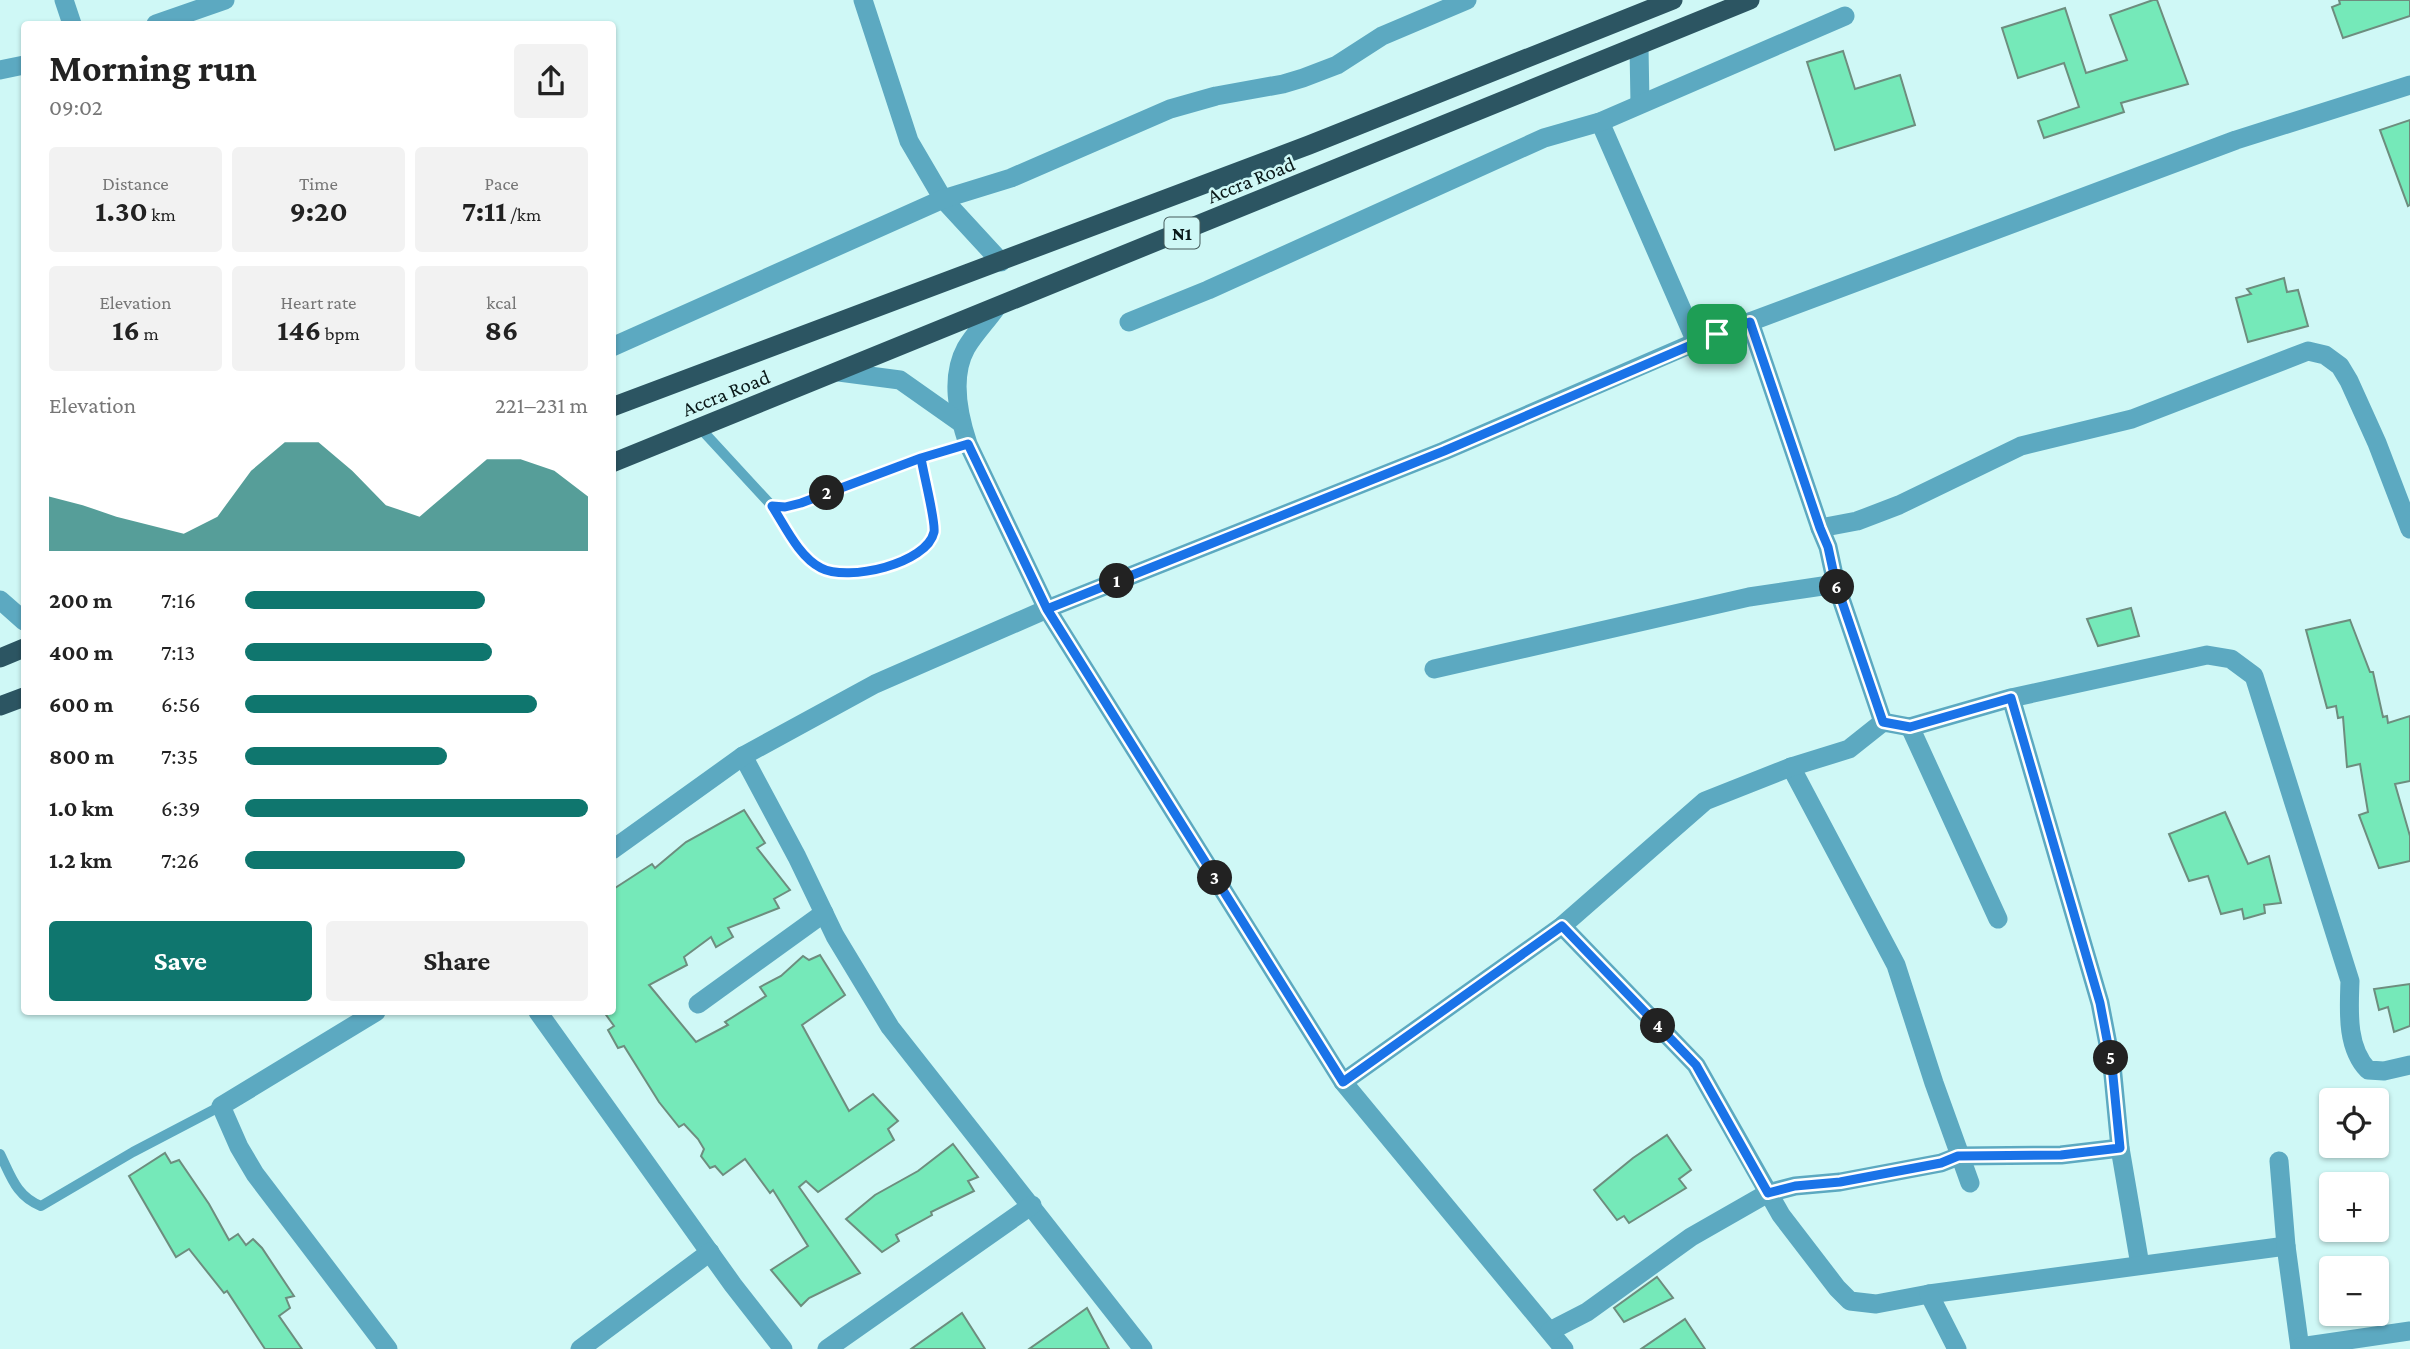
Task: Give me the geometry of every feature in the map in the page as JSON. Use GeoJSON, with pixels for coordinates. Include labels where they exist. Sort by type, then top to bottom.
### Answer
{"type":"FeatureCollection","features":[{"type":"Feature","properties":{"kind":"highway","name":"Accra Road"},"geometry":{"type":"LineString","coordinates":[[616,406],[1309,145],[1673,0]]}},
{"type":"Feature","properties":{"kind":"highway","name":"Accra Road"},"geometry":{"type":"LineString","coordinates":[[616,461],[1750,0]]}},
{"type":"Feature","properties":{"kind":"highway"},"geometry":{"type":"LineString","coordinates":[[0,658],[21,649]]}},
{"type":"Feature","properties":{"kind":"highway"},"geometry":{"type":"LineString","coordinates":[[0,706],[21,698]]}},
{"type":"Feature","properties":{"kind":"street"},"geometry":{"type":"LineString","coordinates":[[64,0],[71,21]]}},
{"type":"Feature","properties":{"kind":"street"},"geometry":{"type":"LineString","coordinates":[[863,0],[909,141],[943,199],[1001,262]]}},
{"type":"Feature","properties":{"kind":"street"},"geometry":{"type":"LineString","coordinates":[[616,345],[943,199],[1011,178],[1170,110],[1216,96],[1303,78],[1337,65],[1382,36],[1468,0]]}},
{"type":"Feature","properties":{"kind":"street"},"geometry":{"type":"LineString","coordinates":[[164,21],[221,1]]}},
{"type":"Feature","properties":{"kind":"street"},"geometry":{"type":"LineString","coordinates":[[1129,322],[1208,290],[1544,138],[1600,122],[1845,16]]}},
{"type":"Feature","properties":{"kind":"street"},"geometry":{"type":"LineString","coordinates":[[1639,47],[1640,104]]}},
{"type":"Feature","properties":{"kind":"street"},"geometry":{"type":"LineString","coordinates":[[0,70],[21,66]]}},
{"type":"Feature","properties":{"kind":"street"},"geometry":{"type":"LineString","coordinates":[[616,847],[743,756],[875,684],[1047,609],[1444,451],[1696,342],[2236,140],[2410,85]]}},
{"type":"Feature","properties":{"kind":"street"},"geometry":{"type":"LineString","coordinates":[[1600,122],[1696,342]]}},
{"type":"Feature","properties":{"kind":"street"},"geometry":{"type":"LineString","coordinates":[[996,308],[965,348],[956,382],[961,423],[968,444],[1047,609],[1343,1082],[1564,1349]]}},
{"type":"Feature","properties":{"kind":"street"},"geometry":{"type":"LineString","coordinates":[[1750,322],[1828,547],[1836,584],[1883,722]]}},
{"type":"Feature","properties":{"kind":"street"},"geometry":{"type":"LineString","coordinates":[[1820,528],[1857,521],[1899,505],[2021,446],[2132,419],[2308,351],[2325,355],[2340,366],[2349,381],[2377,443],[2410,529]]}},
{"type":"Feature","properties":{"kind":"street"},"geometry":{"type":"LineString","coordinates":[[839,372],[900,380],[961,423]]}},
{"type":"Feature","properties":{"kind":"street"},"geometry":{"type":"LineString","coordinates":[[1434,669],[1748,597],[1836,584]]}},
{"type":"Feature","properties":{"kind":"street"},"geometry":{"type":"LineString","coordinates":[[0,600],[21,618]]}},
{"type":"Feature","properties":{"kind":"street"},"geometry":{"type":"LineString","coordinates":[[1343,1082],[1562,926],[1705,801],[1791,767],[1849,749],[1883,722],[1910,727],[2011,698],[2207,655],[2231,659],[2254,677],[2350,981],[2348,1019],[2359,1060],[2368,1070],[2384,1071],[2410,1065]]}},
{"type":"Feature","properties":{"kind":"street"},"geometry":{"type":"LineString","coordinates":[[2011,698],[2100,1003],[2112,1066],[2120,1148],[2140,1265]]}},
{"type":"Feature","properties":{"kind":"street"},"geometry":{"type":"LineString","coordinates":[[1910,727],[1998,919]]}},
{"type":"Feature","properties":{"kind":"street"},"geometry":{"type":"LineString","coordinates":[[743,756],[797,857],[835,936],[890,1027],[1143,1349]]}},
{"type":"Feature","properties":{"kind":"street"},"geometry":{"type":"LineString","coordinates":[[1791,767],[1896,965],[1958,1156],[1970,1183]]}},
{"type":"Feature","properties":{"kind":"street"},"geometry":{"type":"LineString","coordinates":[[698,1004],[824,913]]}},
{"type":"Feature","properties":{"kind":"street"},"geometry":{"type":"LineString","coordinates":[[1562,926],[1696,1065],[1781,1215],[1850,1301],[1876,1304],[1929,1294],[2286,1246]]}},
{"type":"Feature","properties":{"kind":"street"},"geometry":{"type":"LineString","coordinates":[[371,1015],[221,1106],[239,1147],[255,1174],[388,1349]]}},
{"type":"Feature","properties":{"kind":"street"},"geometry":{"type":"LineString","coordinates":[[540,1015],[783,1349]]}},
{"type":"Feature","properties":{"kind":"street"},"geometry":{"type":"LineString","coordinates":[[1550,1331],[1587,1312],[1691,1237],[1768,1193],[1795,1186],[1840,1182],[1941,1163],[1958,1156],[2061,1155],[2120,1148]]}},
{"type":"Feature","properties":{"kind":"street"},"geometry":{"type":"LineString","coordinates":[[2279,1161],[2286,1246],[2300,1348],[2410,1331]]}},
{"type":"Feature","properties":{"kind":"street"},"geometry":{"type":"LineString","coordinates":[[827,1349],[1031,1205]]}},
{"type":"Feature","properties":{"kind":"street"},"geometry":{"type":"LineString","coordinates":[[580,1349],[710,1252]]}},
{"type":"Feature","properties":{"kind":"street"},"geometry":{"type":"LineString","coordinates":[[1929,1294],[1957,1349]]}},
{"type":"Feature","properties":{"kind":"lane"},"geometry":{"type":"LineString","coordinates":[[700,428],[772,506],[805,556],[822,569],[847,573],[867,573],[896,564],[927,547],[934,530],[921,458]]}},
{"type":"Feature","properties":{"kind":"lane"},"geometry":{"type":"LineString","coordinates":[[772,506],[785,507],[801,503],[921,458],[968,444]]}},
{"type":"Feature","properties":{"kind":"lane"},"geometry":{"type":"LineString","coordinates":[[0,1154],[15,1185],[26,1200],[41,1206],[133,1152],[221,1106]]}},
{"type":"Feature","properties":{"kind":"building"},"geometry":{"type":"Polygon","coordinates":[[[2157,0],[2188,84],[2121,103],[2124,112],[2044,138],[2038,121],[2079,107],[2064,63],[2018,78],[2002,28],[2065,8],[2086,73],[2127,60],[2110,15],[2157,0]]]}},
{"type":"Feature","properties":{"kind":"building"},"geometry":{"type":"Polygon","coordinates":[[[2339,0],[2410,0],[2410,16],[2343,38],[2332,7],[2340,4],[2339,0]]]}},
{"type":"Feature","properties":{"kind":"building"},"geometry":{"type":"Polygon","coordinates":[[[1843,51],[1855,89],[1900,75],[1915,125],[1835,150],[1807,62],[1843,51]]]}},
{"type":"Feature","properties":{"kind":"building"},"geometry":{"type":"Polygon","coordinates":[[[2410,120],[2410,205],[2408,206],[2380,130],[2410,120]]]}},
{"type":"Feature","properties":{"kind":"building"},"geometry":{"type":"Polygon","coordinates":[[[2284,278],[2287,292],[2298,290],[2308,326],[2248,342],[2236,298],[2251,294],[2247,289],[2284,278]]]}},
{"type":"Feature","properties":{"kind":"building"},"geometry":{"type":"Polygon","coordinates":[[[2131,608],[2139,636],[2098,646],[2087,619],[2131,608]]]}},
{"type":"Feature","properties":{"kind":"building"},"geometry":{"type":"Polygon","coordinates":[[[2350,620],[2370,672],[2373,672],[2383,717],[2387,716],[2388,723],[2410,716],[2410,781],[2395,784],[2410,836],[2410,861],[2379,868],[2359,815],[2368,812],[2360,764],[2347,767],[2343,717],[2338,718],[2336,706],[2327,708],[2306,630],[2350,620]]]}},
{"type":"Feature","properties":{"kind":"building"},"geometry":{"type":"Polygon","coordinates":[[[744,810],[765,843],[757,848],[790,890],[774,899],[779,908],[728,928],[733,937],[716,947],[711,937],[684,957],[687,965],[649,985],[696,1042],[728,1025],[725,1022],[766,996],[760,987],[781,976],[803,956],[809,960],[820,955],[845,995],[802,1025],[849,1111],[873,1094],[898,1121],[888,1129],[894,1140],[818,1192],[806,1181],[799,1187],[860,1273],[809,1298],[801,1306],[771,1270],[808,1246],[773,1190],[770,1193],[745,1159],[723,1175],[715,1166],[710,1168],[701,1156],[704,1149],[698,1139],[684,1124],[679,1127],[659,1102],[624,1046],[618,1048],[608,1030],[614,1026],[606,1015],[616,1015],[616,887],[652,864],[655,868],[686,842],[744,810]]]}},
{"type":"Feature","properties":{"kind":"building"},"geometry":{"type":"Polygon","coordinates":[[[2225,812],[2248,864],[2269,856],[2281,903],[2264,905],[2265,913],[2244,919],[2242,909],[2221,914],[2208,876],[2189,881],[2169,834],[2225,812]]]}},
{"type":"Feature","properties":{"kind":"building"},"geometry":{"type":"Polygon","coordinates":[[[2410,984],[2410,1026],[2394,1032],[2388,1007],[2379,1010],[2374,989],[2410,984]]]}},
{"type":"Feature","properties":{"kind":"building"},"geometry":{"type":"Polygon","coordinates":[[[1667,1135],[1691,1170],[1679,1179],[1686,1188],[1629,1223],[1624,1216],[1617,1220],[1594,1190],[1667,1135]]]}},
{"type":"Feature","properties":{"kind":"building"},"geometry":{"type":"Polygon","coordinates":[[[953,1144],[978,1177],[968,1181],[974,1191],[931,1212],[932,1215],[896,1235],[899,1241],[882,1252],[846,1219],[875,1195],[918,1171],[953,1144]]]}},
{"type":"Feature","properties":{"kind":"building"},"geometry":{"type":"Polygon","coordinates":[[[165,1153],[171,1163],[179,1160],[209,1204],[229,1240],[238,1234],[246,1245],[253,1239],[262,1248],[294,1296],[286,1298],[290,1308],[279,1316],[302,1349],[265,1349],[227,1291],[224,1293],[189,1249],[176,1257],[129,1176],[165,1153]]]}},
{"type":"Feature","properties":{"kind":"building"},"geometry":{"type":"Polygon","coordinates":[[[1657,1277],[1673,1298],[1624,1322],[1614,1308],[1657,1277]]]}},
{"type":"Feature","properties":{"kind":"building"},"geometry":{"type":"Polygon","coordinates":[[[1087,1308],[1109,1349],[1029,1349],[1056,1330],[1087,1308]]]}},
{"type":"Feature","properties":{"kind":"building"},"geometry":{"type":"Polygon","coordinates":[[[962,1313],[985,1349],[911,1349],[962,1313]]]}},
{"type":"Feature","properties":{"kind":"building"},"geometry":{"type":"Polygon","coordinates":[[[1685,1319],[1705,1349],[1641,1349],[1685,1319]]]}},
{"type":"Feature","properties":{"kind":"route"},"geometry":{"type":"LineString","coordinates":[[1717,334],[1444,451],[1047,609],[968,444],[921,458],[934,530],[927,547],[896,564],[867,573],[822,569],[805,556],[772,506],[785,507],[801,503],[921,458],[968,444],[1008,526],[1047,609],[1343,1082],[1562,926],[1696,1065],[1768,1193],[1795,1186],[1840,1182],[1941,1163],[1958,1156],[2061,1155],[2120,1148],[2112,1066],[2100,1003],[2011,698],[1910,727],[1883,722],[1836,584],[1828,547],[1750,322],[1717,334]]}}]}
